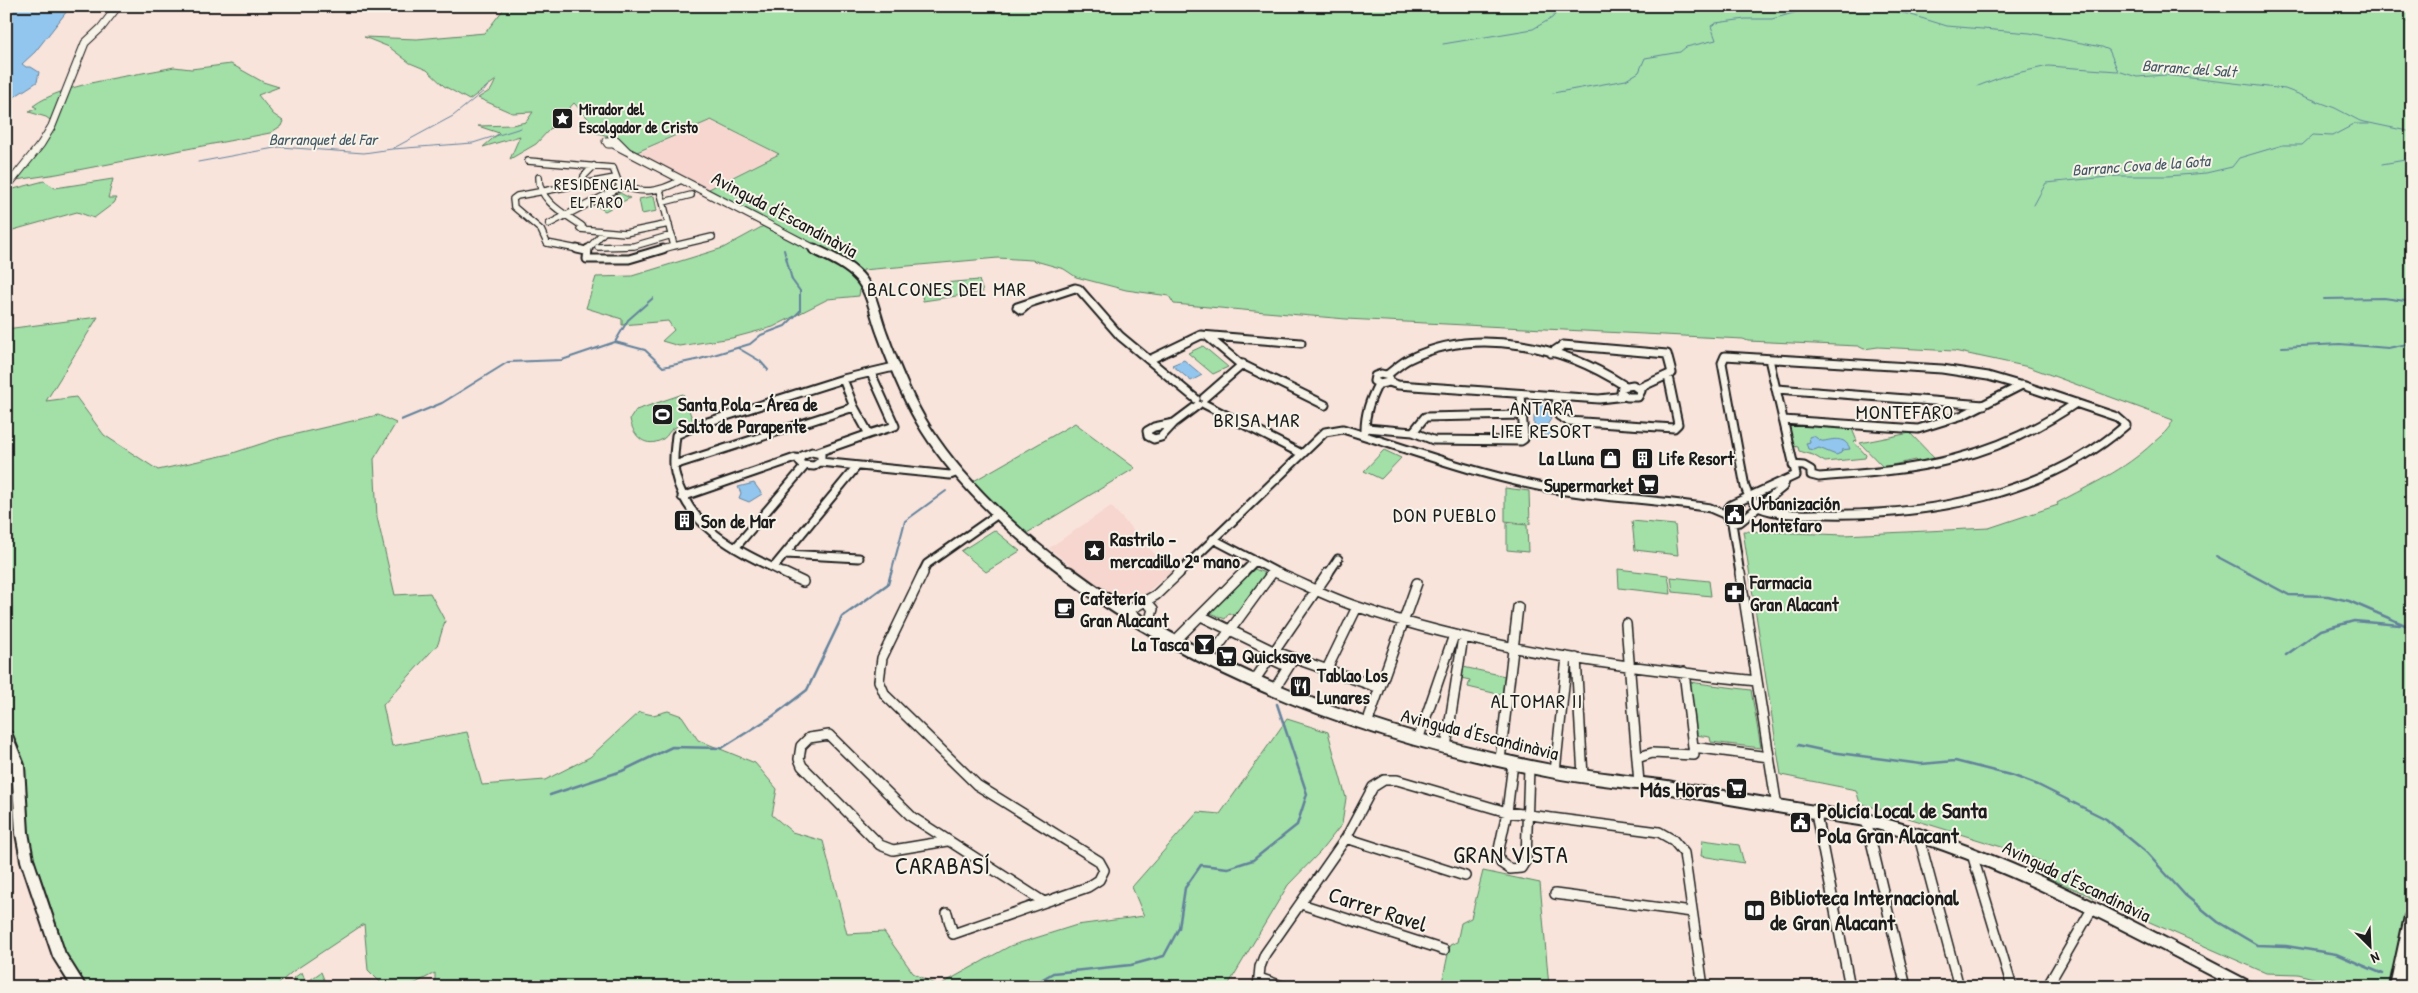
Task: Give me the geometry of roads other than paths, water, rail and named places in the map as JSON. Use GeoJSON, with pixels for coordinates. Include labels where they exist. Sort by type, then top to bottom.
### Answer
{"type":"FeatureCollection","features":[{"type":"Feature","properties":{"kind":"main road"},"geometry":{"type":"LineString","coordinates":[[2397,987],[2412,917]]}},
{"type":"Feature","properties":{"kind":"street"},"geometry":{"type":"LineString","coordinates":[[6,188],[52,126],[85,43],[101,28],[118,6]]}},
{"type":"Feature","properties":{"kind":"street","name":"Avinguda d'Escandinàvia"},"geometry":{"type":"LineString","coordinates":[[627,152],[845,265],[855,273],[865,286],[894,367],[912,405],[926,429],[958,472],[998,514],[1043,555],[1124,613],[1174,642],[1274,690],[1367,724],[1446,748],[1555,772],[1639,783],[1816,814],[1866,820],[1918,833],[1972,852],[2030,878],[2247,987]]}},
{"type":"Feature","properties":{"kind":"street"},"geometry":{"type":"LineString","coordinates":[[528,161],[614,168],[616,178],[623,186],[644,191],[660,190],[681,180]]}},
{"type":"Feature","properties":{"kind":"street"},"geometry":{"type":"LineString","coordinates":[[583,184],[584,176],[594,166]]}},
{"type":"Feature","properties":{"kind":"street"},"geometry":{"type":"LineString","coordinates":[[588,174],[594,174],[594,178]]}},
{"type":"Feature","properties":{"kind":"street"},"geometry":{"type":"LineString","coordinates":[[539,177],[537,183],[548,203],[582,226],[580,229],[603,233],[631,233],[669,224]]}},
{"type":"Feature","properties":{"kind":"street"},"geometry":{"type":"LineString","coordinates":[[603,233],[596,252],[587,253],[546,243],[540,230],[512,202],[517,196],[616,178]]}},
{"type":"Feature","properties":{"kind":"street"},"geometry":{"type":"LineString","coordinates":[[549,224],[623,186]]}},
{"type":"Feature","properties":{"kind":"street"},"geometry":{"type":"LineString","coordinates":[[660,190],[674,246]]}},
{"type":"Feature","properties":{"kind":"street"},"geometry":{"type":"LineString","coordinates":[[664,202],[691,195]]}},
{"type":"Feature","properties":{"kind":"street"},"geometry":{"type":"LineString","coordinates":[[598,244],[634,246],[672,236]]}},
{"type":"Feature","properties":{"kind":"street"},"geometry":{"type":"LineString","coordinates":[[587,253],[586,258],[588,259],[629,259],[712,237]]}},
{"type":"Feature","properties":{"kind":"street"},"geometry":{"type":"LineString","coordinates":[[1028,304],[1076,288],[1079,289],[1120,336],[1201,401],[1302,454]]}},
{"type":"Feature","properties":{"kind":"street"},"geometry":{"type":"LineString","coordinates":[[1149,360],[1192,337],[1207,335],[1301,343]]}},
{"type":"Feature","properties":{"kind":"street"},"geometry":{"type":"LineString","coordinates":[[1207,335],[1243,364],[1326,405]]}},
{"type":"Feature","properties":{"kind":"street"},"geometry":{"type":"LineString","coordinates":[[1364,431],[1369,402],[1378,384],[1374,379],[1375,376],[1388,378],[1398,385],[1599,400],[1626,396],[1638,397],[1642,394],[1639,388],[1631,385],[1624,386],[1586,364],[1551,353],[1511,344],[1487,342],[1453,344],[1425,351],[1412,357],[1388,378]]}},
{"type":"Feature","properties":{"kind":"street"},"geometry":{"type":"LineString","coordinates":[[1551,353],[1563,345],[1662,352],[1667,354],[1672,373],[1639,388]]}},
{"type":"Feature","properties":{"kind":"street"},"geometry":{"type":"LineString","coordinates":[[1725,356],[1769,359],[1942,370],[1988,376],[2117,417],[2125,422],[2126,425],[2072,463],[2022,484],[1957,501],[1880,512],[1824,514],[1773,512],[1759,506],[1749,497],[1745,487],[1722,359],[1725,356]]}},
{"type":"Feature","properties":{"kind":"street"},"geometry":{"type":"LineString","coordinates":[[1724,514],[1731,505],[1785,482],[1796,475],[1769,359]]}},
{"type":"Feature","properties":{"kind":"street"},"geometry":{"type":"LineString","coordinates":[[1174,422],[1243,364]]}},
{"type":"Feature","properties":{"kind":"street"},"geometry":{"type":"LineString","coordinates":[[803,582],[735,548],[717,537],[701,523],[682,497],[674,465],[678,433],[843,379],[894,367]]}},
{"type":"Feature","properties":{"kind":"street"},"geometry":{"type":"LineString","coordinates":[[682,497],[788,460],[800,458],[808,452],[818,452],[896,426],[871,373]]}},
{"type":"Feature","properties":{"kind":"street"},"geometry":{"type":"LineString","coordinates":[[1556,396],[1559,416],[1568,421],[1674,428],[1678,424],[1668,376]]}},
{"type":"Feature","properties":{"kind":"street"},"geometry":{"type":"LineString","coordinates":[[843,379],[854,407],[869,434]]}},
{"type":"Feature","properties":{"kind":"street"},"geometry":{"type":"LineString","coordinates":[[1783,420],[1918,428],[1963,415],[1984,406],[2019,385]]}},
{"type":"Feature","properties":{"kind":"street"},"geometry":{"type":"LineString","coordinates":[[1624,386],[1621,390],[1626,396]]}},
{"type":"Feature","properties":{"kind":"street"},"geometry":{"type":"LineString","coordinates":[[1777,389],[1940,400],[1984,406]]}},
{"type":"Feature","properties":{"kind":"street"},"geometry":{"type":"LineString","coordinates":[[1124,613],[1146,601],[1162,589],[1325,432],[1343,429],[1413,432],[1434,440],[1470,442],[1491,440],[1521,441],[1524,439],[1521,394]]}},
{"type":"Feature","properties":{"kind":"street"},"geometry":{"type":"LineString","coordinates":[[1793,465],[1806,467],[1811,470],[1811,475],[1819,477],[1880,474],[1942,464],[1992,449],[2019,438],[2076,403]]}},
{"type":"Feature","properties":{"kind":"street"},"geometry":{"type":"LineString","coordinates":[[674,465],[854,407]]}},
{"type":"Feature","properties":{"kind":"street"},"geometry":{"type":"LineString","coordinates":[[1413,432],[1425,417],[1522,415]]}},
{"type":"Feature","properties":{"kind":"street"},"geometry":{"type":"LineString","coordinates":[[1364,431],[1446,463],[1548,488],[1609,497],[1701,506],[1724,514],[1732,523],[1777,807]]}},
{"type":"Feature","properties":{"kind":"street"},"geometry":{"type":"LineString","coordinates":[[800,458],[800,463],[805,466],[815,466],[822,458],[818,452]]}},
{"type":"Feature","properties":{"kind":"street"},"geometry":{"type":"LineString","coordinates":[[820,462],[950,475],[958,472]]}},
{"type":"Feature","properties":{"kind":"street"},"geometry":{"type":"LineString","coordinates":[[735,548],[805,466]]}},
{"type":"Feature","properties":{"kind":"street"},"geometry":{"type":"LineString","coordinates":[[774,567],[857,466]]}},
{"type":"Feature","properties":{"kind":"street"},"geometry":{"type":"LineString","coordinates":[[1732,523],[1740,522],[1783,487],[1785,482]]}},
{"type":"Feature","properties":{"kind":"street"},"geometry":{"type":"LineString","coordinates":[[947,913],[952,934],[1088,887],[1099,880],[1104,870],[1099,861],[977,785],[879,688],[878,673],[882,658],[927,564],[981,524],[998,514]]}},
{"type":"Feature","properties":{"kind":"street"},"geometry":{"type":"LineString","coordinates":[[1213,538],[1273,571],[1356,607],[1458,636],[1514,649],[1629,666],[1757,681]]}},
{"type":"Feature","properties":{"kind":"street"},"geometry":{"type":"LineString","coordinates":[[786,554],[859,558]]}},
{"type":"Feature","properties":{"kind":"street"},"geometry":{"type":"LineString","coordinates":[[1254,681],[1338,559]]}},
{"type":"Feature","properties":{"kind":"street"},"geometry":{"type":"LineString","coordinates":[[1174,642],[1255,561]]}},
{"type":"Feature","properties":{"kind":"street"},"geometry":{"type":"LineString","coordinates":[[1209,659],[1273,571]]}},
{"type":"Feature","properties":{"kind":"street"},"geometry":{"type":"LineString","coordinates":[[1367,724],[1417,583]]}},
{"type":"Feature","properties":{"kind":"street"},"geometry":{"type":"LineString","coordinates":[[1144,626],[1150,620],[1153,609],[1146,601]]}},
{"type":"Feature","properties":{"kind":"street"},"geometry":{"type":"LineString","coordinates":[[1327,669],[1356,607]]}},
{"type":"Feature","properties":{"kind":"street"},"geometry":{"type":"LineString","coordinates":[[1500,760],[1518,607]]}},
{"type":"Feature","properties":{"kind":"street"},"geometry":{"type":"LineString","coordinates":[[1201,616],[1271,655],[1288,667]]}},
{"type":"Feature","properties":{"kind":"street"},"geometry":{"type":"LineString","coordinates":[[1626,624],[1639,783]]}},
{"type":"Feature","properties":{"kind":"street"},"geometry":{"type":"LineString","coordinates":[[1418,740],[1458,636]]}},
{"type":"Feature","properties":{"kind":"street"},"geometry":{"type":"LineString","coordinates":[[1446,748],[1458,636]]}},
{"type":"Feature","properties":{"kind":"street"},"geometry":{"type":"LineString","coordinates":[[1271,655],[1294,658],[1380,688]]}},
{"type":"Feature","properties":{"kind":"street"},"geometry":{"type":"LineString","coordinates":[[1555,772],[1571,657]]}},
{"type":"Feature","properties":{"kind":"street"},"geometry":{"type":"LineString","coordinates":[[1571,657],[1583,776]]}},
{"type":"Feature","properties":{"kind":"street"},"geometry":{"type":"LineString","coordinates":[[1274,690],[1294,658]]}},
{"type":"Feature","properties":{"kind":"street"},"geometry":{"type":"LineString","coordinates":[[1637,758],[1652,754],[1694,755],[1684,672]]}},
{"type":"Feature","properties":{"kind":"street"},"geometry":{"type":"LineString","coordinates":[[947,841],[893,850],[880,845],[802,766],[798,753],[800,746],[808,738],[818,734],[830,735],[912,817],[1044,902]]}},
{"type":"Feature","properties":{"kind":"street"},"geometry":{"type":"LineString","coordinates":[[6,736],[18,766],[21,791],[22,834],[27,860],[59,955],[79,987]]}},
{"type":"Feature","properties":{"kind":"street"},"geometry":{"type":"LineString","coordinates":[[1693,747],[1769,757]]}},
{"type":"Feature","properties":{"kind":"street"},"geometry":{"type":"LineString","coordinates":[[1513,763],[1507,812],[1498,854],[1501,863],[1510,869],[1521,868],[1526,860],[1529,767]]}},
{"type":"Feature","properties":{"kind":"street"},"geometry":{"type":"LineString","coordinates":[[1285,987],[1259,982],[1265,954],[1346,838],[1373,787],[1384,780],[1397,780],[1507,812],[1659,832],[1670,837],[1684,853],[1703,987]]}},
{"type":"Feature","properties":{"kind":"street"},"geometry":{"type":"LineString","coordinates":[[1816,814],[1850,987]]}},
{"type":"Feature","properties":{"kind":"street"},"geometry":{"type":"LineString","coordinates":[[1866,820],[1906,987]]}},
{"type":"Feature","properties":{"kind":"street"},"geometry":{"type":"LineString","coordinates":[[1918,833],[1959,987]]}},
{"type":"Feature","properties":{"kind":"street"},"geometry":{"type":"LineString","coordinates":[[1346,838],[1465,876]]}},
{"type":"Feature","properties":{"kind":"street"},"geometry":{"type":"LineString","coordinates":[[1972,852],[2012,987]]}},
{"type":"Feature","properties":{"kind":"street"},"geometry":{"type":"LineString","coordinates":[[1555,894],[1692,912]]}},
{"type":"Feature","properties":{"kind":"street","name":"Carrer Ravel"},"geometry":{"type":"LineString","coordinates":[[1301,904],[1444,950]]}},
{"type":"Feature","properties":{"kind":"street"},"geometry":{"type":"LineString","coordinates":[[2047,987],[2092,909]]}},
{"type":"Feature","properties":{"kind":"water"},"geometry":{"type":"Polygon","coordinates":[[[6,6],[71,6],[35,52],[22,64],[39,72],[37,82],[17,95],[6,106],[6,6]]]}},
{"type":"Feature","properties":{"kind":"water"},"geometry":{"type":"Polygon","coordinates":[[[1184,360],[1202,375],[1191,381],[1172,365],[1184,360]]]}},
{"type":"Feature","properties":{"kind":"water"},"geometry":{"type":"Polygon","coordinates":[[[1542,402],[1549,404],[1547,410],[1551,419],[1547,425],[1552,428],[1553,432],[1549,436],[1540,435],[1539,431],[1541,428],[1534,425],[1534,415],[1537,414],[1535,411],[1537,409],[1536,406],[1542,402]]]}},
{"type":"Feature","properties":{"kind":"water"},"geometry":{"type":"Polygon","coordinates":[[[1813,436],[1823,441],[1841,440],[1850,449],[1842,450],[1841,453],[1836,455],[1819,448],[1814,450],[1808,449],[1806,443],[1810,442],[1809,437],[1813,436]]]}},
{"type":"Feature","properties":{"kind":"water"},"geometry":{"type":"Polygon","coordinates":[[[754,483],[762,494],[749,502],[739,498],[741,493],[738,487],[754,483]]]}},
{"type":"Feature","properties":{"kind":"waterway"},"geometry":{"type":"LineString","coordinates":[[1443,44],[1533,29],[1552,18],[1558,11],[1575,6]]}},
{"type":"Feature","properties":{"kind":"waterway"},"geometry":{"type":"LineString","coordinates":[[1585,6],[1617,6]]}},
{"type":"Feature","properties":{"kind":"waterway","name":"Barranc del Salt"},"geometry":{"type":"LineString","coordinates":[[1857,6],[1866,11],[1888,10],[1908,14],[1947,26],[2030,33],[2102,47],[2109,50],[2118,71],[2137,77],[2165,75],[2285,89],[2335,108],[2360,121],[2412,132]]}},
{"type":"Feature","properties":{"kind":"waterway"},"geometry":{"type":"LineString","coordinates":[[1553,93],[1626,80],[1639,72],[1645,58],[1680,52],[1686,47],[1716,40],[1711,26],[1716,23],[1745,19],[1772,19],[1804,10],[1863,10]]}},
{"type":"Feature","properties":{"kind":"waterway"},"geometry":{"type":"LineString","coordinates":[[2406,22],[2412,22]]}},
{"type":"Feature","properties":{"kind":"waterway"},"geometry":{"type":"LineString","coordinates":[[1978,86],[2004,76],[2048,66],[2117,71]]}},
{"type":"Feature","properties":{"kind":"waterway","name":"Barranquet del Far"},"geometry":{"type":"LineString","coordinates":[[198,162],[280,147],[364,153],[392,149],[453,116],[484,91],[489,84]]}},
{"type":"Feature","properties":{"kind":"waterway","name":"Barranc Cova de la Gota"},"geometry":{"type":"LineString","coordinates":[[2034,205],[2046,183],[2118,176],[2168,176],[2206,173],[2232,167],[2239,158],[2283,145],[2302,145],[2313,135],[2332,136],[2355,124],[2369,124]]}},
{"type":"Feature","properties":{"kind":"waterway"},"geometry":{"type":"LineString","coordinates":[[393,149],[473,143],[521,128]]}},
{"type":"Feature","properties":{"kind":"waterway"},"geometry":{"type":"LineString","coordinates":[[2382,164],[2405,160],[2412,162]]}},
{"type":"Feature","properties":{"kind":"waterway"},"geometry":{"type":"LineString","coordinates":[[615,342],[645,350],[663,367],[700,359],[750,344],[761,335],[785,326],[800,311],[800,291],[792,280],[784,250]]}},
{"type":"Feature","properties":{"kind":"waterway"},"geometry":{"type":"LineString","coordinates":[[615,342],[628,320],[653,298]]}},
{"type":"Feature","properties":{"kind":"waterway"},"geometry":{"type":"LineString","coordinates":[[2324,299],[2384,298],[2412,302]]}},
{"type":"Feature","properties":{"kind":"waterway"},"geometry":{"type":"LineString","coordinates":[[401,420],[442,403],[508,362],[562,360],[615,342]]}},
{"type":"Feature","properties":{"kind":"waterway"},"geometry":{"type":"LineString","coordinates":[[2282,347],[2340,344],[2388,348],[2412,343]]}},
{"type":"Feature","properties":{"kind":"waterway"},"geometry":{"type":"LineString","coordinates":[[738,348],[760,361],[768,370]]}},
{"type":"Feature","properties":{"kind":"waterway"},"geometry":{"type":"LineString","coordinates":[[891,574],[905,521],[946,491]]}},
{"type":"Feature","properties":{"kind":"waterway"},"geometry":{"type":"LineString","coordinates":[[2216,556],[2250,574]]}},
{"type":"Feature","properties":{"kind":"waterway"},"geometry":{"type":"LineString","coordinates":[[550,795],[622,771],[672,747],[722,748],[773,716],[807,690],[842,617],[888,584],[891,573]]}},
{"type":"Feature","properties":{"kind":"waterway"},"geometry":{"type":"LineString","coordinates":[[2248,573],[2289,595],[2328,596],[2349,601],[2412,628]]}},
{"type":"Feature","properties":{"kind":"waterway"},"geometry":{"type":"LineString","coordinates":[[2286,655],[2321,630],[2354,621],[2400,625]]}},
{"type":"Feature","properties":{"kind":"waterway"},"geometry":{"type":"LineString","coordinates":[[1029,987],[1053,973],[1131,965],[1164,956],[1179,928],[1185,888],[1201,865],[1228,868],[1253,860],[1297,825],[1307,794],[1277,704]]}},
{"type":"Feature","properties":{"kind":"waterway"},"geometry":{"type":"LineString","coordinates":[[1798,745],[1831,752],[1921,764],[1955,761],[2014,776],[2038,785],[2106,819],[2146,852],[2185,895],[2218,922],[2257,945],[2286,946],[2336,954],[2383,974]]}},
{"type":"Feature","properties":{"kind":"place","name":"Mirador del Escolgador de Cristo"},"geometry":{"type":"Point","coordinates":[563,118]}},
{"type":"Feature","properties":{"kind":"place","name":"Santa Pola - Área de Salto de Parapente"},"geometry":{"type":"Point","coordinates":[662,415]}},
{"type":"Feature","properties":{"kind":"place","name":"La Lluna"},"geometry":{"type":"Point","coordinates":[1610,458]}},
{"type":"Feature","properties":{"kind":"place","name":"Life Resort"},"geometry":{"type":"Point","coordinates":[1643,458]}},
{"type":"Feature","properties":{"kind":"place","name":"Supermarket"},"geometry":{"type":"Point","coordinates":[1649,485]}},
{"type":"Feature","properties":{"kind":"place","name":"Urbanización Montefaro"},"geometry":{"type":"Point","coordinates":[1735,514]}},
{"type":"Feature","properties":{"kind":"place","name":"Son de Mar"},"geometry":{"type":"Point","coordinates":[685,521]}},
{"type":"Feature","properties":{"kind":"place","name":"Rastrilo - mercadillo 2ª mano"},"geometry":{"type":"Point","coordinates":[1094,550]}},
{"type":"Feature","properties":{"kind":"place","name":"Farmacia Gran Alacant"},"geometry":{"type":"Point","coordinates":[1734,593]}},
{"type":"Feature","properties":{"kind":"place","name":"Cafetería Gran Alacant"},"geometry":{"type":"Point","coordinates":[1064,609]}},
{"type":"Feature","properties":{"kind":"place","name":"La Tasca"},"geometry":{"type":"Point","coordinates":[1205,644]}},
{"type":"Feature","properties":{"kind":"place","name":"Quicksave"},"geometry":{"type":"Point","coordinates":[1226,656]}},
{"type":"Feature","properties":{"kind":"place","name":"Tablao Los Lunares"},"geometry":{"type":"Point","coordinates":[1301,686]}},
{"type":"Feature","properties":{"kind":"place","name":"Más Horas"},"geometry":{"type":"Point","coordinates":[1736,789]}},
{"type":"Feature","properties":{"kind":"place","name":"Policía Local de Santa Pola Gran Alacant"},"geometry":{"type":"Point","coordinates":[1801,823]}},
{"type":"Feature","properties":{"kind":"place","name":"Biblioteca Internacional de Gran Alacant"},"geometry":{"type":"Point","coordinates":[1754,910]}},
{"type":"Feature","properties":{"kind":"district","name":"RESIDENCIAL EL FARO"},"geometry":{"type":"Point","coordinates":[597,193]}},
{"type":"Feature","properties":{"kind":"district","name":"BALCONES DEL MAR"},"geometry":{"type":"Point","coordinates":[947,288]}},
{"type":"Feature","properties":{"kind":"district","name":"MONTEFARO"},"geometry":{"type":"Point","coordinates":[1905,411]}},
{"type":"Feature","properties":{"kind":"district","name":"ANTARA LIFE RESORT"},"geometry":{"type":"Point","coordinates":[1542,418]}},
{"type":"Feature","properties":{"kind":"district","name":"BRISA MAR"},"geometry":{"type":"Point","coordinates":[1257,419]}},
{"type":"Feature","properties":{"kind":"district","name":"DON PUEBLO"},"geometry":{"type":"Point","coordinates":[1445,514]}},
{"type":"Feature","properties":{"kind":"district","name":"ALTOMAR II"},"geometry":{"type":"Point","coordinates":[1537,700]}},
{"type":"Feature","properties":{"kind":"district","name":"GRAN VISTA"},"geometry":{"type":"Point","coordinates":[1511,854]}},
{"type":"Feature","properties":{"kind":"district","name":"CARABASÍ"},"geometry":{"type":"Point","coordinates":[943,865]}}]}
